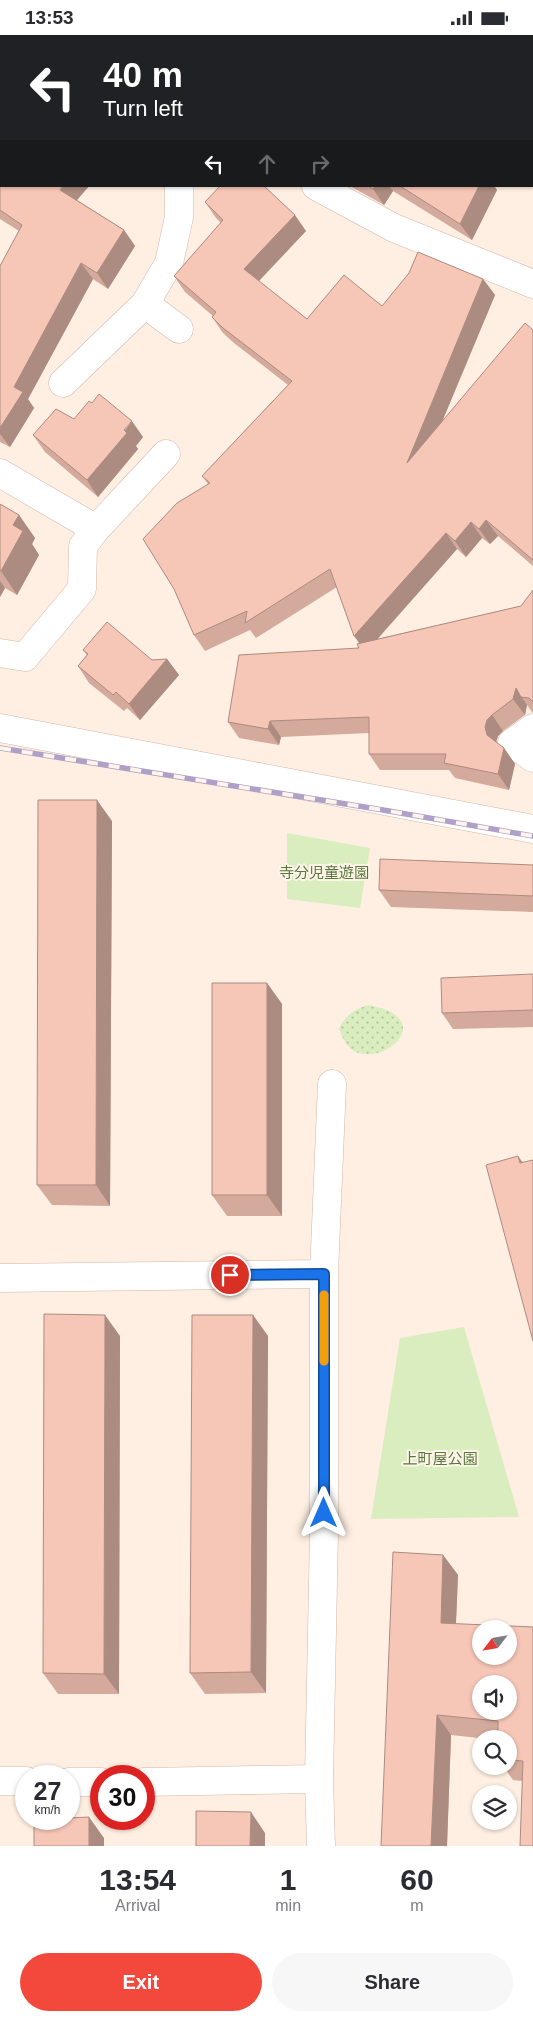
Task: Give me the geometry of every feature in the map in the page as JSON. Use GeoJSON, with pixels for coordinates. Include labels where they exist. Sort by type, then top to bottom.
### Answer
{"type":"FeatureCollection","features":[{"type":"Feature","properties":{"kind":"street"},"geometry":{"type":"LineString","coordinates":[[62,383],[145,304],[170,263],[179,217],[179,187]]}},
{"type":"Feature","properties":{"kind":"street"},"geometry":{"type":"LineString","coordinates":[[318,187],[394,228],[533,284]]}},
{"type":"Feature","properties":{"kind":"street"},"geometry":{"type":"LineString","coordinates":[[145,304],[179,329]]}},
{"type":"Feature","properties":{"kind":"street"},"geometry":{"type":"LineString","coordinates":[[0,653],[25,657],[82,589],[83,546],[96,529],[166,454]]}},
{"type":"Feature","properties":{"kind":"street"},"geometry":{"type":"LineString","coordinates":[[0,473],[96,529]]}},
{"type":"Feature","properties":{"kind":"street"},"geometry":{"type":"LineString","coordinates":[[0,728],[533,829]]}},
{"type":"Feature","properties":{"kind":"street"},"geometry":{"type":"LineString","coordinates":[[533,728],[512,743],[533,758]]}},
{"type":"Feature","properties":{"kind":"street"},"geometry":{"type":"LineString","coordinates":[[321,1846],[319,1779],[324,1533],[324,1274],[332,1085]]}},
{"type":"Feature","properties":{"kind":"street"},"geometry":{"type":"LineString","coordinates":[[0,1278],[324,1274]]}},
{"type":"Feature","properties":{"kind":"street"},"geometry":{"type":"LineString","coordinates":[[155,1782],[319,1779]]}},
{"type":"Feature","properties":{"kind":"street"},"geometry":{"type":"LineString","coordinates":[[0,1781],[15,1781]]}},
{"type":"Feature","properties":{"kind":"green space","name":"寺分児童遊園"},"geometry":{"type":"Polygon","coordinates":[[[287,833],[370,848],[360,908],[287,899],[287,833]]]}},
{"type":"Feature","properties":{"kind":"green space"},"geometry":{"type":"Polygon","coordinates":[[[368,1005],[390,1012],[401,1020],[403,1030],[398,1040],[389,1048],[376,1053],[363,1054],[349,1047],[339,1029],[350,1014],[368,1005]]]}},
{"type":"Feature","properties":{"kind":"green space","name":"上町屋公園"},"geometry":{"type":"Polygon","coordinates":[[[464,1327],[519,1517],[371,1519],[400,1338],[464,1327]]]}},
{"type":"Feature","properties":{"kind":"building"},"geometry":{"type":"Polygon","coordinates":[[[0,187],[62,187],[60,190],[124,230],[97,273],[81,263],[14,387],[23,392],[0,428],[0,266],[22,225],[0,210],[0,187]]]}},
{"type":"Feature","properties":{"kind":"building"},"geometry":{"type":"Polygon","coordinates":[[[219,187],[265,187],[295,215],[244,269],[307,319],[344,275],[382,306],[409,273],[418,252],[483,279],[407,463],[525,323],[533,330],[533,560],[486,520],[479,529],[471,522],[455,541],[446,533],[354,636],[330,569],[245,623],[247,611],[194,635],[174,589],[143,539],[177,503],[210,483],[202,476],[292,381],[223,328],[212,317],[216,312],[174,276],[223,220],[205,202],[219,187]]]}},
{"type":"Feature","properties":{"kind":"building"},"geometry":{"type":"Polygon","coordinates":[[[402,187],[478,187],[460,224],[402,187]]]}},
{"type":"Feature","properties":{"kind":"building"},"geometry":{"type":"Polygon","coordinates":[[[99,394],[132,421],[124,430],[127,433],[87,480],[33,435],[56,409],[74,419],[89,401],[92,403],[99,394]]]}},
{"type":"Feature","properties":{"kind":"building"},"geometry":{"type":"Polygon","coordinates":[[[0,504],[19,515],[13,525],[23,531],[1,571],[0,571],[0,504]]]}},
{"type":"Feature","properties":{"kind":"building"},"geometry":{"type":"Polygon","coordinates":[[[533,590],[533,702],[529,698],[521,697],[516,688],[513,699],[487,720],[485,727],[487,735],[504,748],[498,774],[444,763],[446,754],[369,754],[369,717],[270,721],[268,729],[228,722],[239,655],[359,648],[357,644],[521,606],[533,590]]]}},
{"type":"Feature","properties":{"kind":"building"},"geometry":{"type":"Polygon","coordinates":[[[107,622],[152,660],[167,659],[129,704],[116,692],[113,695],[78,666],[88,654],[83,650],[107,622]]]}},
{"type":"Feature","properties":{"kind":"building"},"geometry":{"type":"Polygon","coordinates":[[[38,800],[97,800],[96,1185],[37,1185],[38,800]]]}},
{"type":"Feature","properties":{"kind":"building"},"geometry":{"type":"Polygon","coordinates":[[[380,859],[533,865],[533,896],[379,890],[380,859]]]}},
{"type":"Feature","properties":{"kind":"building"},"geometry":{"type":"Polygon","coordinates":[[[533,974],[533,1010],[442,1013],[441,978],[533,974]]]}},
{"type":"Feature","properties":{"kind":"building"},"geometry":{"type":"Polygon","coordinates":[[[212,983],[267,983],[267,1195],[212,1195],[212,983]]]}},
{"type":"Feature","properties":{"kind":"building"},"geometry":{"type":"Polygon","coordinates":[[[518,1156],[520,1163],[533,1160],[533,1341],[486,1165],[518,1156]]]}},
{"type":"Feature","properties":{"kind":"building"},"geometry":{"type":"Polygon","coordinates":[[[44,1314],[105,1315],[104,1674],[43,1673],[44,1314]]]}},
{"type":"Feature","properties":{"kind":"building"},"geometry":{"type":"Polygon","coordinates":[[[192,1315],[253,1315],[251,1672],[190,1673],[192,1315]]]}},
{"type":"Feature","properties":{"kind":"building"},"geometry":{"type":"Polygon","coordinates":[[[393,1552],[443,1555],[441,1623],[472,1624],[472,1665],[518,1665],[518,1626],[533,1627],[533,1846],[520,1846],[523,1761],[517,1761],[517,1730],[498,1730],[498,1721],[488,1720],[517,1720],[517,1675],[472,1675],[472,1718],[437,1715],[431,1846],[381,1846],[393,1552]]]}},
{"type":"Feature","properties":{"kind":"building"},"geometry":{"type":"Polygon","coordinates":[[[196,1811],[251,1812],[250,1846],[196,1846],[196,1811]]]}},
{"type":"Feature","properties":{"kind":"building"},"geometry":{"type":"Polygon","coordinates":[[[80,1817],[89,1817],[89,1846],[34,1846],[34,1830],[80,1830],[80,1817]]]}},
{"type":"Feature","properties":{"kind":"railway"},"geometry":{"type":"LineString","coordinates":[[0,748],[533,836]]}},
{"type":"Feature","properties":{"kind":"slow traffic"},"geometry":{"type":"LineString","coordinates":[[324,1295],[324,1361]]}},
{"type":"Feature","properties":{"kind":"route"},"geometry":{"type":"LineString","coordinates":[[230,1275],[324,1274],[324,1513]]}}]}
